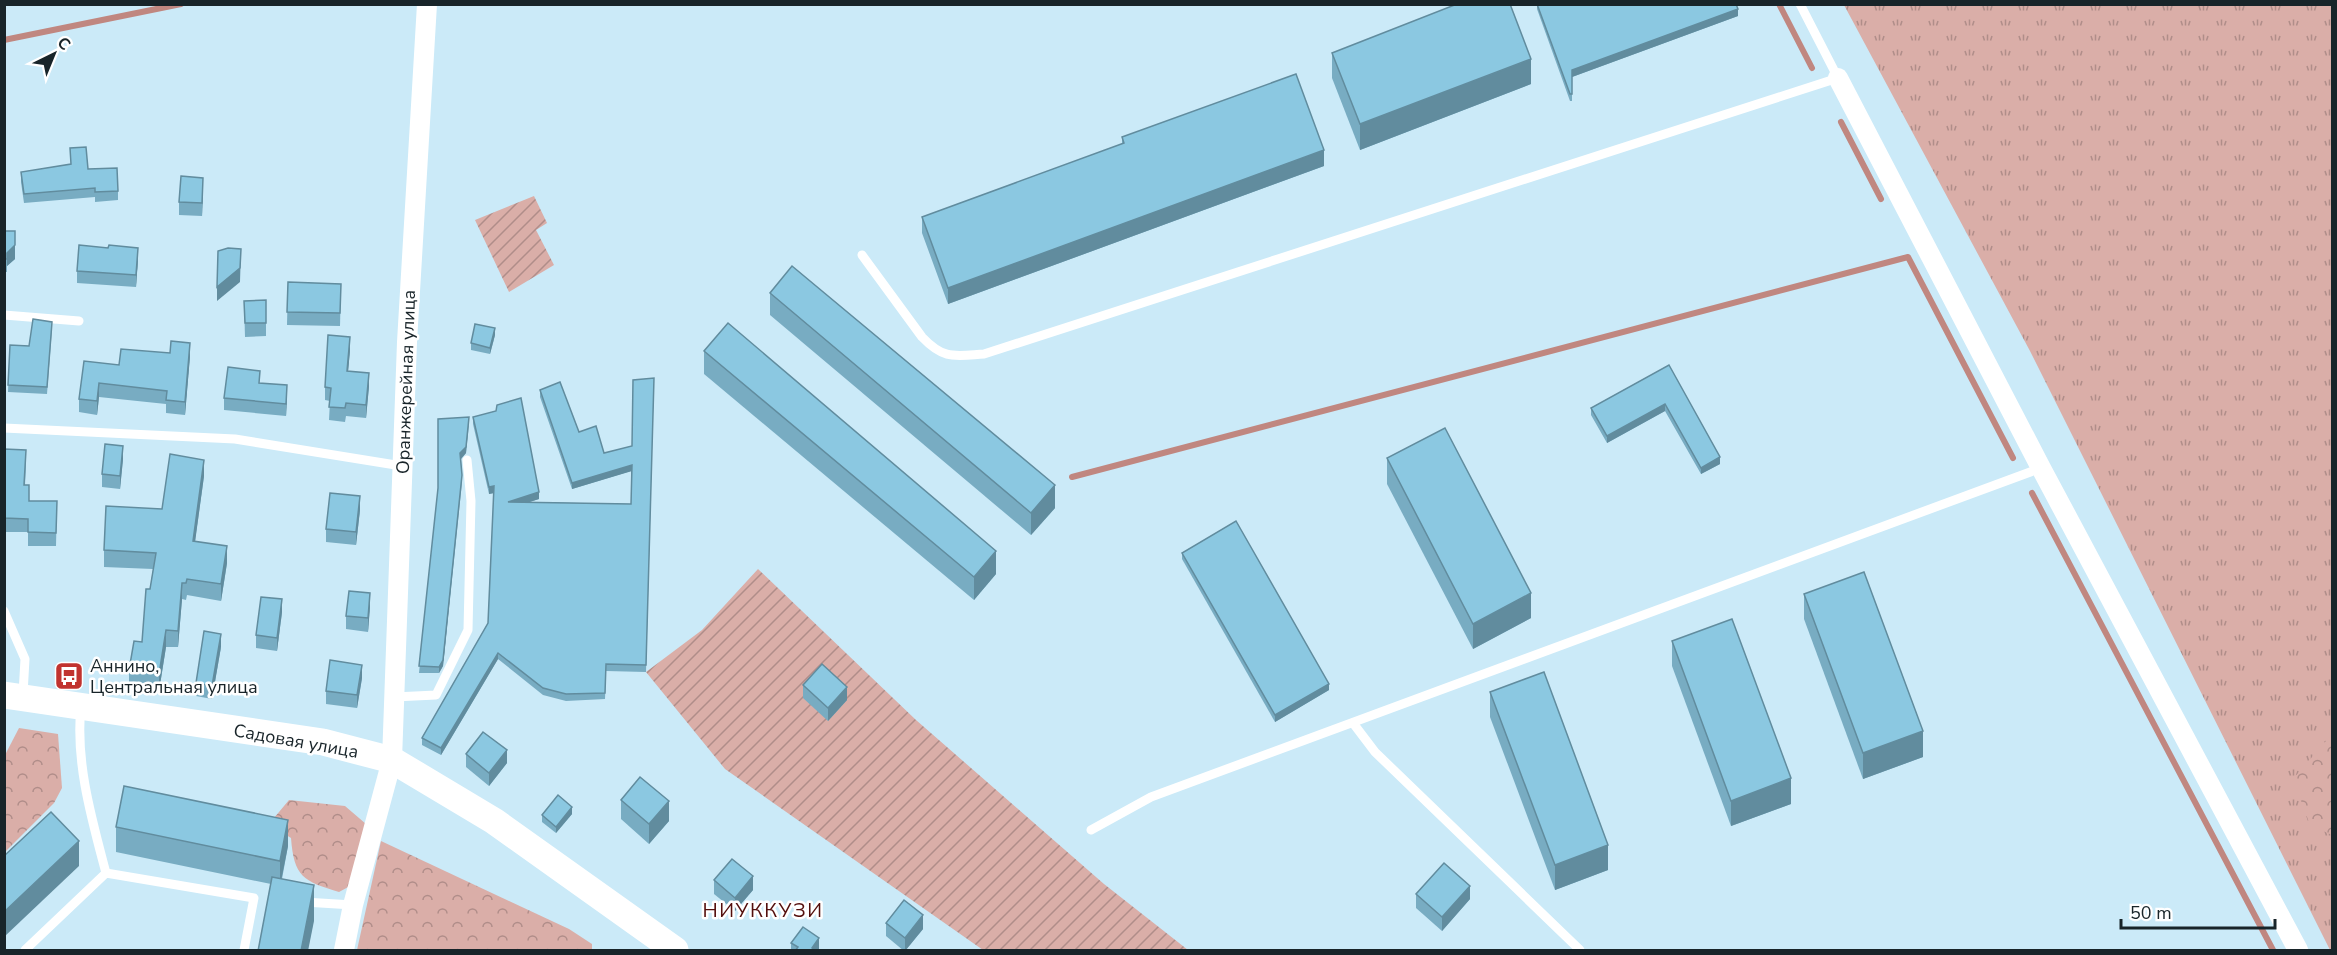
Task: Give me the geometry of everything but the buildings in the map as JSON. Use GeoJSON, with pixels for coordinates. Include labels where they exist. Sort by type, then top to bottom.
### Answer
{"type":"FeatureCollection","features":[{"type":"Feature","properties":{"kind":"main road","name":"Садовая улица"},"geometry":{"type":"LineString","coordinates":[[14,696],[323,742],[392,760],[494,821],[675,951]]}},
{"type":"Feature","properties":{"kind":"street","name":"Оранжерейная улица"},"geometry":{"type":"LineString","coordinates":[[344,951],[353,904],[392,760],[402,466],[427,4]]}},
{"type":"Feature","properties":{"kind":"street"},"geometry":{"type":"LineString","coordinates":[[1838,78],[2041,468],[2298,951]]}},
{"type":"Feature","properties":{"kind":"lane"},"geometry":{"type":"LineString","coordinates":[[862,255],[922,337],[934,349],[947,357],[984,354],[1838,78],[1800,4]]}},
{"type":"Feature","properties":{"kind":"lane"},"geometry":{"type":"LineString","coordinates":[[4,315],[79,321]]}},
{"type":"Feature","properties":{"kind":"lane"},"geometry":{"type":"LineString","coordinates":[[4,428],[234,439],[402,466]]}},
{"type":"Feature","properties":{"kind":"lane"},"geometry":{"type":"LineString","coordinates":[[394,697],[436,695],[468,630],[471,501],[467,460]]}},
{"type":"Feature","properties":{"kind":"lane"},"geometry":{"type":"LineString","coordinates":[[1091,830],[1152,797],[2041,468]]}},
{"type":"Feature","properties":{"kind":"lane"},"geometry":{"type":"LineString","coordinates":[[4,611],[25,659],[26,678],[14,696]]}},
{"type":"Feature","properties":{"kind":"lane"},"geometry":{"type":"LineString","coordinates":[[81,707],[78,734],[93,825],[106,873]]}},
{"type":"Feature","properties":{"kind":"lane"},"geometry":{"type":"LineString","coordinates":[[1353,723],[1375,752],[1580,951]]}},
{"type":"Feature","properties":{"kind":"lane"},"geometry":{"type":"LineString","coordinates":[[106,873],[264,899]]}},
{"type":"Feature","properties":{"kind":"lane"},"geometry":{"type":"LineString","coordinates":[[26,951],[106,873]]}},
{"type":"Feature","properties":{"kind":"lane"},"geometry":{"type":"LineString","coordinates":[[244,951],[254,898]]}},
{"type":"Feature","properties":{"kind":"lane"},"geometry":{"type":"LineString","coordinates":[[297,901],[353,904]]}},
{"type":"Feature","properties":{"kind":"green space"},"geometry":{"type":"Polygon","coordinates":[[[1844,5],[2332,5],[2332,950],[2030,351],[1844,5]]]}},
{"type":"Feature","properties":{"kind":"green space"},"geometry":{"type":"Polygon","coordinates":[[[534,196],[547,223],[536,230],[554,265],[509,292],[475,220],[534,196]]]}},
{"type":"Feature","properties":{"kind":"green space"},"geometry":{"type":"Polygon","coordinates":[[[758,569],[916,720],[1104,884],[1188,950],[983,950],[725,769],[646,672],[702,630],[758,569]]]}},
{"type":"Feature","properties":{"kind":"green space"},"geometry":{"type":"Polygon","coordinates":[[[19,728],[58,734],[62,788],[54,803],[5,852],[5,755],[19,728]]]}},
{"type":"Feature","properties":{"kind":"green space"},"geometry":{"type":"Polygon","coordinates":[[[2332,734],[2332,835],[2310,825],[2293,779],[2332,734]]]}},
{"type":"Feature","properties":{"kind":"green space"},"geometry":{"type":"Polygon","coordinates":[[[289,800],[345,806],[366,824],[352,885],[339,892],[303,876],[295,861],[291,838],[275,828],[274,818],[289,800]]]}},
{"type":"Feature","properties":{"kind":"green space"},"geometry":{"type":"Polygon","coordinates":[[[381,841],[569,929],[592,944],[592,950],[357,950],[381,841]]]}},
{"type":"Feature","properties":{"kind":"waterway"},"geometry":{"type":"LineString","coordinates":[[4,40],[181,4]]}},
{"type":"Feature","properties":{"kind":"waterway"},"geometry":{"type":"LineString","coordinates":[[1779,4],[1812,68]]}},
{"type":"Feature","properties":{"kind":"waterway"},"geometry":{"type":"LineString","coordinates":[[1841,122],[1881,199]]}},
{"type":"Feature","properties":{"kind":"waterway"},"geometry":{"type":"LineString","coordinates":[[1072,477],[1908,257],[2013,458]]}},
{"type":"Feature","properties":{"kind":"waterway"},"geometry":{"type":"LineString","coordinates":[[2032,493],[2273,950]]}},
{"type":"Feature","properties":{"kind":"place","name":"Аннино, Центральная улица"},"geometry":{"type":"Point","coordinates":[69,676]}},
{"type":"Feature","properties":{"kind":"district","name":"НИУККУЗИ"},"geometry":{"type":"Point","coordinates":[763,910]}}]}
